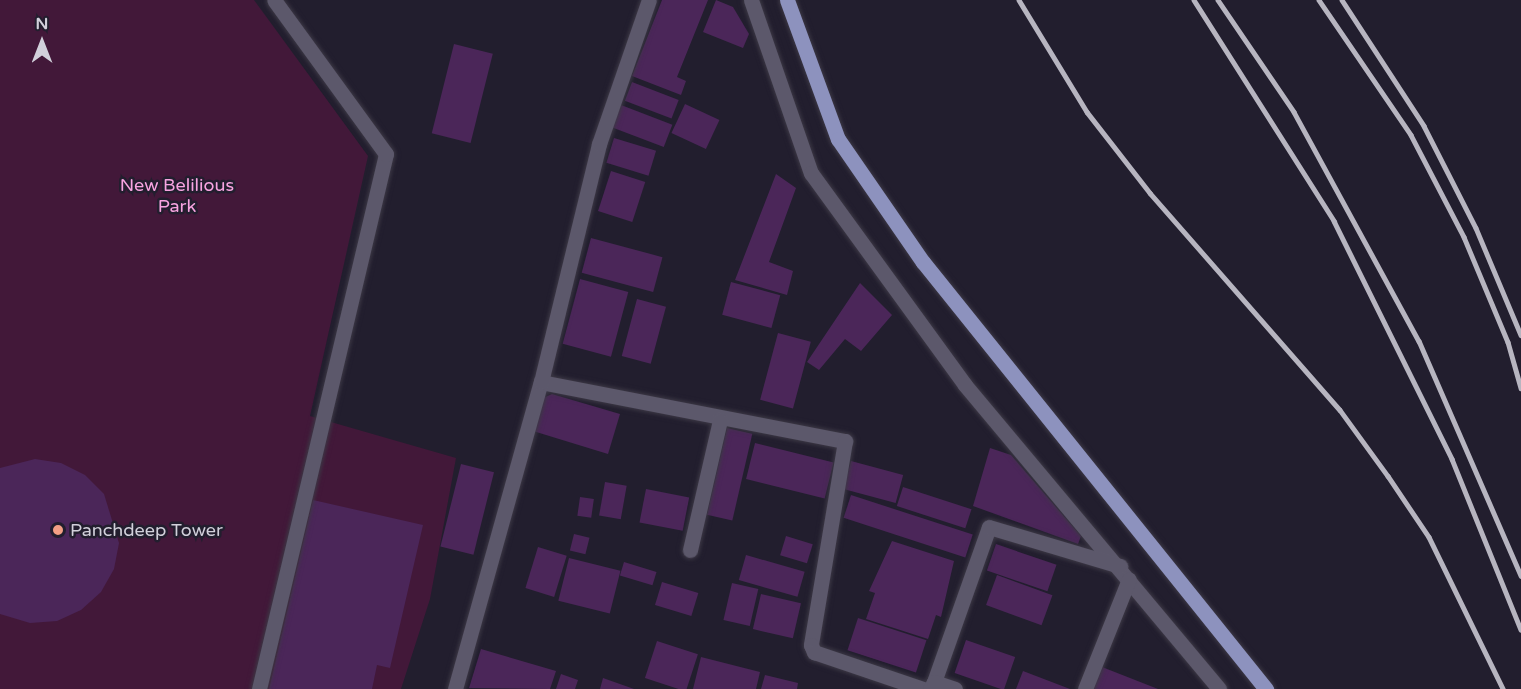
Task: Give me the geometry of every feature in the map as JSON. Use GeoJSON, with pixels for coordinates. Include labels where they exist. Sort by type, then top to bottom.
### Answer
{"type":"FeatureCollection","features":[{"type":"Feature","properties":{"kind":"main road"},"geometry":{"type":"LineString","coordinates":[[787,0],[838,139],[916,253],[1266,689]]}},
{"type":"Feature","properties":{"kind":"street"},"geometry":{"type":"LineString","coordinates":[[259,689],[386,154],[274,0]]}},
{"type":"Feature","properties":{"kind":"street"},"geometry":{"type":"LineString","coordinates":[[455,689],[541,382],[599,144],[650,0]]}},
{"type":"Feature","properties":{"kind":"street"},"geometry":{"type":"LineString","coordinates":[[751,0],[810,173],[964,385],[1125,572],[1219,689]]}},
{"type":"Feature","properties":{"kind":"street"},"geometry":{"type":"LineString","coordinates":[[541,382],[720,420],[844,441],[811,645],[814,651],[929,687],[955,689]]}},
{"type":"Feature","properties":{"kind":"street"},"geometry":{"type":"LineString","coordinates":[[690,550],[720,420]]}},
{"type":"Feature","properties":{"kind":"street"},"geometry":{"type":"LineString","coordinates":[[929,687],[989,527],[1125,572]]}},
{"type":"Feature","properties":{"kind":"street"},"geometry":{"type":"LineString","coordinates":[[1085,689],[1125,572]]}},
{"type":"Feature","properties":{"kind":"green space","name":"New Belilious Park"},"geometry":{"type":"Polygon","coordinates":[[[0,0],[254,0],[368,156],[310,416],[456,458],[430,599],[401,689],[0,689],[0,0]]]}},
{"type":"Feature","properties":{"kind":"building"},"geometry":{"type":"Polygon","coordinates":[[[662,0],[708,0],[677,77],[686,81],[681,95],[632,76],[662,0]]]}},
{"type":"Feature","properties":{"kind":"building"},"geometry":{"type":"Polygon","coordinates":[[[716,0],[733,7],[749,34],[743,48],[703,32],[716,0]]]}},
{"type":"Feature","properties":{"kind":"building"},"geometry":{"type":"Polygon","coordinates":[[[454,44],[493,54],[471,143],[432,133],[454,44]]]}},
{"type":"Feature","properties":{"kind":"building"},"geometry":{"type":"Polygon","coordinates":[[[632,82],[679,100],[672,119],[625,101],[632,82]]]}},
{"type":"Feature","properties":{"kind":"building"},"geometry":{"type":"Polygon","coordinates":[[[685,104],[719,120],[706,149],[671,133],[685,104]]]}},
{"type":"Feature","properties":{"kind":"building"},"geometry":{"type":"Polygon","coordinates":[[[621,105],[672,125],[664,147],[612,127],[621,105]]]}},
{"type":"Feature","properties":{"kind":"building"},"geometry":{"type":"Polygon","coordinates":[[[614,138],[656,151],[648,176],[606,163],[614,138]]]}},
{"type":"Feature","properties":{"kind":"building"},"geometry":{"type":"Polygon","coordinates":[[[611,171],[645,182],[632,222],[598,211],[611,171]]]}},
{"type":"Feature","properties":{"kind":"building"},"geometry":{"type":"Polygon","coordinates":[[[776,174],[796,188],[769,262],[793,271],[787,295],[735,280],[776,174]]]}},
{"type":"Feature","properties":{"kind":"building"},"geometry":{"type":"Polygon","coordinates":[[[591,238],[662,257],[653,292],[582,273],[591,238]]]}},
{"type":"Feature","properties":{"kind":"building"},"geometry":{"type":"Polygon","coordinates":[[[580,279],[628,292],[611,357],[563,344],[580,279]]]}},
{"type":"Feature","properties":{"kind":"building"},"geometry":{"type":"Polygon","coordinates":[[[731,282],[780,295],[771,328],[722,315],[731,282]]]}},
{"type":"Feature","properties":{"kind":"building"},"geometry":{"type":"Polygon","coordinates":[[[860,283],[892,315],[861,351],[845,339],[819,370],[807,362],[860,283]]]}},
{"type":"Feature","properties":{"kind":"building"},"geometry":{"type":"Polygon","coordinates":[[[637,299],[666,307],[651,364],[622,356],[637,299]]]}},
{"type":"Feature","properties":{"kind":"building"},"geometry":{"type":"Polygon","coordinates":[[[778,333],[811,342],[793,408],[760,400],[778,333]]]}},
{"type":"Feature","properties":{"kind":"building"},"geometry":{"type":"Polygon","coordinates":[[[552,394],[620,414],[608,454],[533,431],[543,398],[552,394]]]}},
{"type":"Feature","properties":{"kind":"building"},"geometry":{"type":"Polygon","coordinates":[[[727,428],[752,434],[732,521],[707,515],[727,428]]]}},
{"type":"Feature","properties":{"kind":"building"},"geometry":{"type":"Polygon","coordinates":[[[755,443],[834,463],[825,498],[746,479],[755,443]]]}},
{"type":"Feature","properties":{"kind":"building"},"geometry":{"type":"Polygon","coordinates":[[[990,448],[1011,455],[1081,536],[1078,544],[973,506],[990,448]]]}},
{"type":"Feature","properties":{"kind":"building","name":"Panchdeep Tower"},"geometry":{"type":"Polygon","coordinates":[[[35,459],[61,463],[85,475],[104,494],[119,543],[114,569],[101,592],[81,610],[57,621],[30,623],[0,614],[0,468],[35,459]]]}},
{"type":"Feature","properties":{"kind":"building"},"geometry":{"type":"Polygon","coordinates":[[[851,461],[903,475],[896,503],[843,489],[851,461]]]}},
{"type":"Feature","properties":{"kind":"building"},"geometry":{"type":"Polygon","coordinates":[[[461,464],[494,472],[473,555],[440,546],[461,464]]]}},
{"type":"Feature","properties":{"kind":"building"},"geometry":{"type":"Polygon","coordinates":[[[605,482],[627,486],[621,519],[599,515],[605,482]]]}},
{"type":"Feature","properties":{"kind":"building"},"geometry":{"type":"Polygon","coordinates":[[[903,487],[971,509],[965,528],[897,506],[903,487]]]}},
{"type":"Feature","properties":{"kind":"building"},"geometry":{"type":"Polygon","coordinates":[[[646,489],[689,497],[683,531],[640,522],[646,489]]]}},
{"type":"Feature","properties":{"kind":"building"},"geometry":{"type":"Polygon","coordinates":[[[851,495],[973,535],[965,557],[844,518],[851,495]]]}},
{"type":"Feature","properties":{"kind":"building"},"geometry":{"type":"Polygon","coordinates":[[[580,497],[594,499],[591,518],[577,516],[580,497]]]}},
{"type":"Feature","properties":{"kind":"building"},"geometry":{"type":"Polygon","coordinates":[[[313,500],[423,525],[390,668],[377,665],[372,689],[269,689],[313,500]]]}},
{"type":"Feature","properties":{"kind":"building"},"geometry":{"type":"Polygon","coordinates":[[[574,534],[590,538],[585,554],[570,550],[574,534]]]}},
{"type":"Feature","properties":{"kind":"building"},"geometry":{"type":"Polygon","coordinates":[[[786,536],[813,544],[807,563],[780,555],[786,536]]]}},
{"type":"Feature","properties":{"kind":"building"},"geometry":{"type":"Polygon","coordinates":[[[892,541],[954,561],[941,617],[936,615],[928,639],[866,619],[875,593],[869,591],[892,541]]]}},
{"type":"Feature","properties":{"kind":"building"},"geometry":{"type":"Polygon","coordinates":[[[996,544],[1057,565],[1047,591],[987,570],[996,544]]]}},
{"type":"Feature","properties":{"kind":"building"},"geometry":{"type":"Polygon","coordinates":[[[538,547],[567,556],[554,597],[525,588],[538,547]]]}},
{"type":"Feature","properties":{"kind":"building"},"geometry":{"type":"Polygon","coordinates":[[[746,555],[805,572],[797,597],[739,580],[746,555]]]}},
{"type":"Feature","properties":{"kind":"building"},"geometry":{"type":"Polygon","coordinates":[[[569,558],[620,571],[610,614],[558,601],[569,558]]]}},
{"type":"Feature","properties":{"kind":"building"},"geometry":{"type":"Polygon","coordinates":[[[624,562],[657,572],[652,585],[620,575],[624,562]]]}},
{"type":"Feature","properties":{"kind":"building"},"geometry":{"type":"Polygon","coordinates":[[[997,575],[1052,595],[1041,625],[986,605],[997,575]]]}},
{"type":"Feature","properties":{"kind":"building"},"geometry":{"type":"Polygon","coordinates":[[[662,582],[698,593],[691,616],[655,605],[662,582]]]}},
{"type":"Feature","properties":{"kind":"building"},"geometry":{"type":"Polygon","coordinates":[[[732,583],[758,589],[750,626],[723,620],[732,583]]]}},
{"type":"Feature","properties":{"kind":"building"},"geometry":{"type":"Polygon","coordinates":[[[761,594],[801,603],[793,638],[753,629],[761,594]]]}},
{"type":"Feature","properties":{"kind":"building"},"geometry":{"type":"Polygon","coordinates":[[[858,618],[926,640],[916,673],[847,650],[858,618]]]}},
{"type":"Feature","properties":{"kind":"building"},"geometry":{"type":"Polygon","coordinates":[[[966,640],[1015,657],[1004,689],[955,673],[966,640]]]}},
{"type":"Feature","properties":{"kind":"building"},"geometry":{"type":"Polygon","coordinates":[[[657,641],[698,654],[687,689],[679,689],[645,678],[657,641]]]}},
{"type":"Feature","properties":{"kind":"building"},"geometry":{"type":"Polygon","coordinates":[[[481,649],[556,671],[550,689],[469,688],[481,649]]]}},
{"type":"Feature","properties":{"kind":"building"},"geometry":{"type":"Polygon","coordinates":[[[701,657],[760,672],[756,689],[693,689],[701,657]]]}},
{"type":"Feature","properties":{"kind":"building"},"geometry":{"type":"Polygon","coordinates":[[[1102,667],[1158,689],[1093,689],[1102,667]]]}},
{"type":"Feature","properties":{"kind":"building"},"geometry":{"type":"Polygon","coordinates":[[[1023,671],[1070,689],[1016,689],[1023,671]]]}},
{"type":"Feature","properties":{"kind":"building"},"geometry":{"type":"Polygon","coordinates":[[[561,674],[578,680],[575,689],[556,689],[561,674]]]}},
{"type":"Feature","properties":{"kind":"building"},"geometry":{"type":"Polygon","coordinates":[[[765,675],[798,683],[797,689],[761,689],[765,675]]]}},
{"type":"Feature","properties":{"kind":"building"},"geometry":{"type":"Polygon","coordinates":[[[603,678],[634,689],[600,689],[603,678]]]}},
{"type":"Feature","properties":{"kind":"railway"},"geometry":{"type":"LineString","coordinates":[[1019,0],[1087,112],[1150,193],[1340,410],[1388,476],[1429,537],[1503,689]]}},
{"type":"Feature","properties":{"kind":"railway"},"geometry":{"type":"LineString","coordinates":[[1194,0],[1334,221],[1452,459],[1521,630]]}},
{"type":"Feature","properties":{"kind":"railway"},"geometry":{"type":"LineString","coordinates":[[1218,0],[1294,112],[1419,341],[1521,576]]}},
{"type":"Feature","properties":{"kind":"railway"},"geometry":{"type":"LineString","coordinates":[[1319,0],[1411,135],[1464,237],[1508,342],[1521,388]]}},
{"type":"Feature","properties":{"kind":"railway"},"geometry":{"type":"LineString","coordinates":[[1342,0],[1424,126],[1476,228],[1521,335]]}},
{"type":"Feature","properties":{"kind":"place","name":"Panchdeep Tower"},"geometry":{"type":"Point","coordinates":[58,530]}}]}
